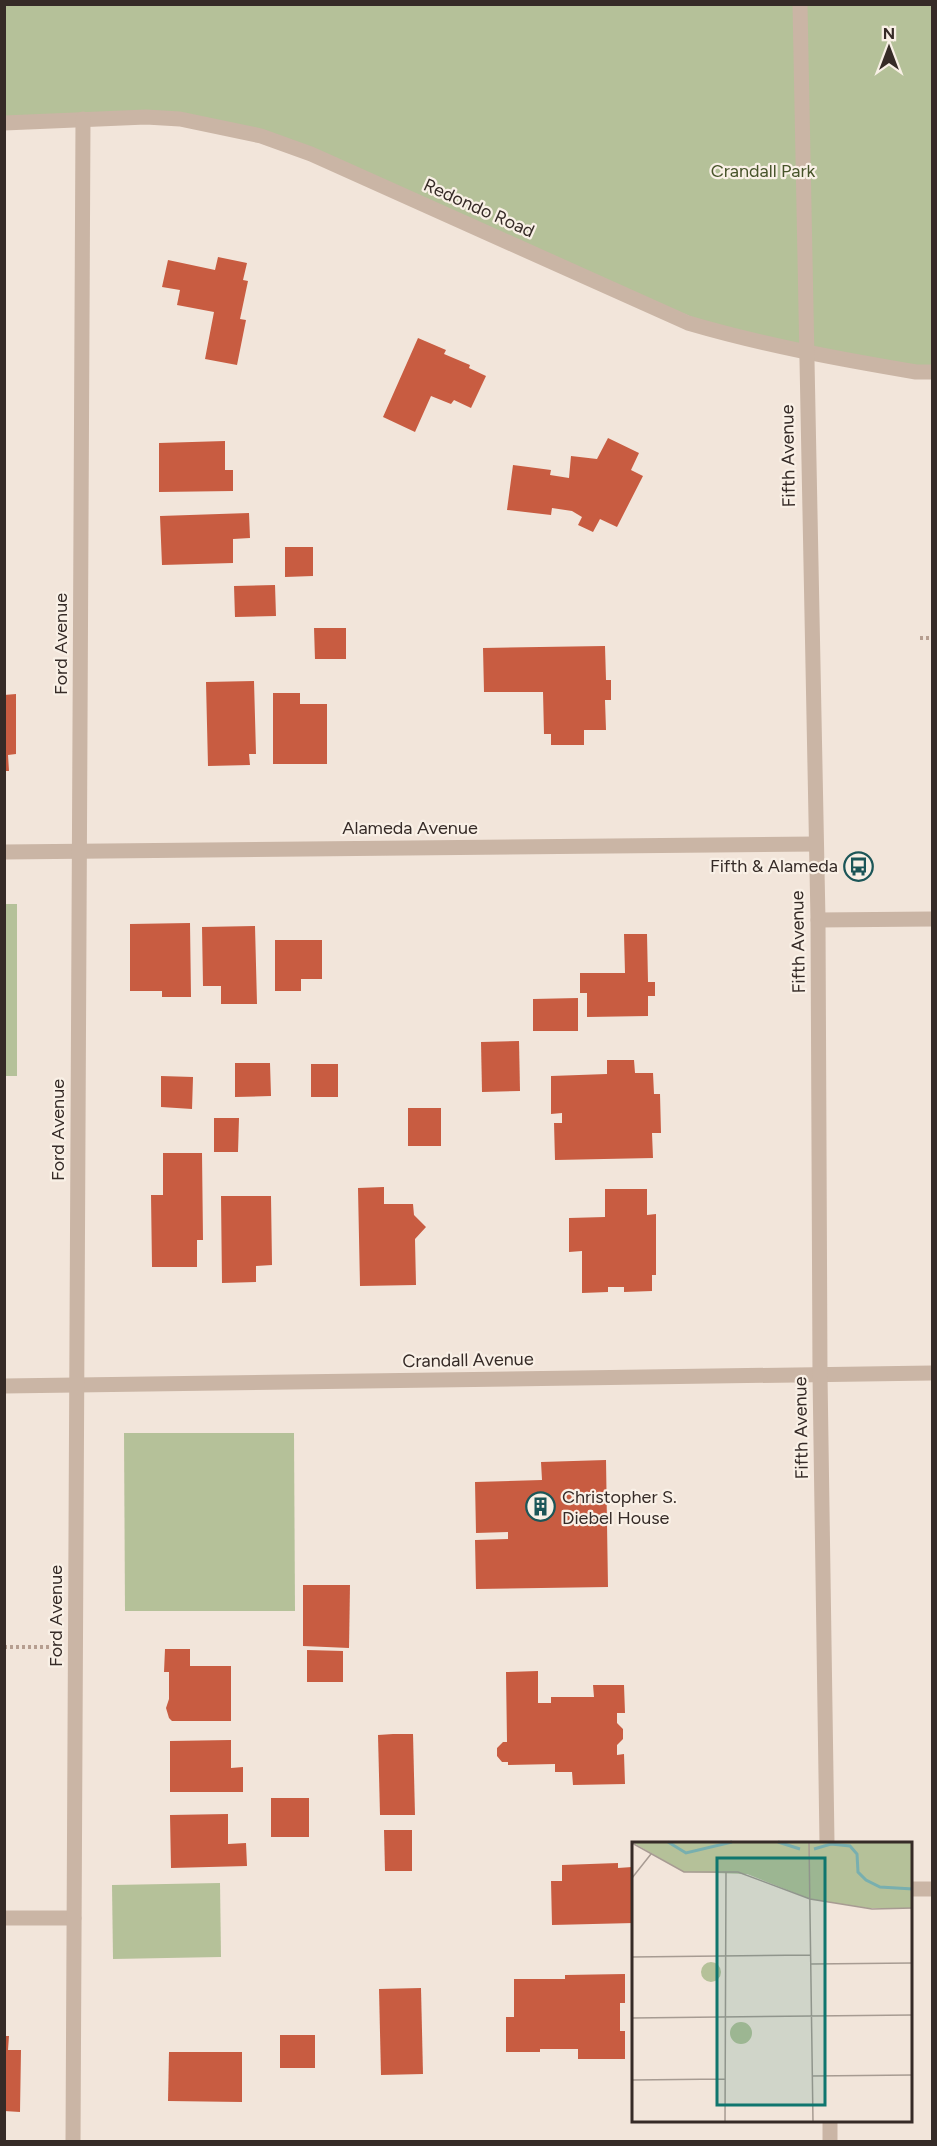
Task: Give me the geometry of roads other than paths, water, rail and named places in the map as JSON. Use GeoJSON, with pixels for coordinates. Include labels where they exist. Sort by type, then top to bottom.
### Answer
{"type":"FeatureCollection","features":[{"type":"Feature","properties":{"kind":"street","name":"Fifth Avenue"},"geometry":{"type":"LineString","coordinates":[[800,4],[818,920],[820,1374],[827,1842]]}},
{"type":"Feature","properties":{"kind":"street","name":"Redondo Road"},"geometry":{"type":"LineString","coordinates":[[4,123],[83,119],[180,119],[261,136],[311,154],[688,323],[743,339],[806,353],[916,372],[933,372]]}},
{"type":"Feature","properties":{"kind":"street","name":"Ford Avenue"},"geometry":{"type":"LineString","coordinates":[[73,2142],[83,119]]}},
{"type":"Feature","properties":{"kind":"street","name":"Alameda Avenue"},"geometry":{"type":"LineString","coordinates":[[4,852],[816,844]]}},
{"type":"Feature","properties":{"kind":"street"},"geometry":{"type":"LineString","coordinates":[[818,920],[933,919]]}},
{"type":"Feature","properties":{"kind":"street","name":"Crandall Avenue"},"geometry":{"type":"LineString","coordinates":[[4,1386],[933,1373]]}},
{"type":"Feature","properties":{"kind":"street"},"geometry":{"type":"LineString","coordinates":[[913,1889],[933,1889]]}},
{"type":"Feature","properties":{"kind":"street"},"geometry":{"type":"LineString","coordinates":[[4,1918],[74,1918]]}},
{"type":"Feature","properties":{"kind":"street"},"geometry":{"type":"LineString","coordinates":[[830,2122],[830,2142]]}},
{"type":"Feature","properties":{"kind":"place","name":"Fifth & Alameda"},"geometry":{"type":"Point","coordinates":[859,866]}},
{"type":"Feature","properties":{"kind":"place","name":"Christopher S. Diebel House"},"geometry":{"type":"Point","coordinates":[541,1507]}},
{"type":"Feature","properties":{"kind":"park label","name":"Crandall Park"},"geometry":{"type":"Point","coordinates":[763,171]}}]}
